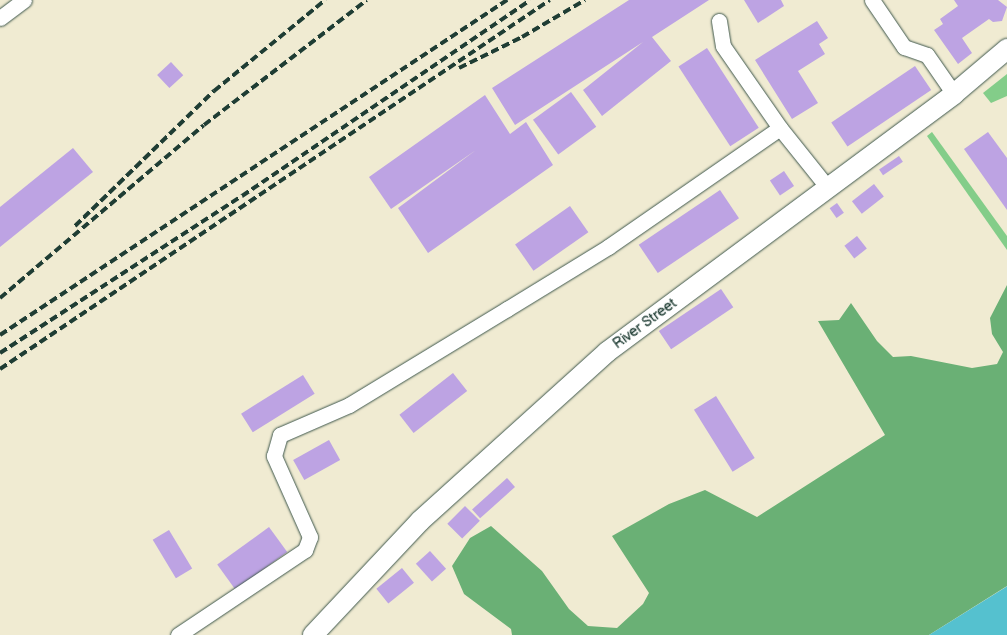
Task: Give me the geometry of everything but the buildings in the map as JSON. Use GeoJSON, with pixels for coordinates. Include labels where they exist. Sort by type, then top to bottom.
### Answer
{"type":"FeatureCollection","features":[{"type":"Feature","properties":{"kind":"main road","name":"River Street"},"geometry":{"type":"LineString","coordinates":[[313,635],[420,521],[607,352],[954,94],[1007,49]]}},
{"type":"Feature","properties":{"kind":"street"},"geometry":{"type":"LineString","coordinates":[[0,18],[24,0]]}},
{"type":"Feature","properties":{"kind":"street"},"geometry":{"type":"LineString","coordinates":[[872,0],[904,47],[927,55],[954,94]]}},
{"type":"Feature","properties":{"kind":"street"},"geometry":{"type":"LineString","coordinates":[[719,21],[723,46],[780,128],[828,188]]}},
{"type":"Feature","properties":{"kind":"street"},"geometry":{"type":"LineString","coordinates":[[178,635],[305,550],[310,537],[274,456],[280,435],[349,405],[608,247],[780,128]]}},
{"type":"Feature","properties":{"kind":"green space"},"geometry":{"type":"Polygon","coordinates":[[[1007,74],[1007,96],[991,103],[983,93],[1007,74]]]}},
{"type":"Feature","properties":{"kind":"green space"},"geometry":{"type":"Polygon","coordinates":[[[932,132],[1007,236],[1007,250],[927,136],[932,132]]]}},
{"type":"Feature","properties":{"kind":"green space"},"geometry":{"type":"Polygon","coordinates":[[[1007,285],[1007,586],[929,635],[512,635],[511,629],[464,594],[452,566],[470,538],[491,526],[542,571],[569,609],[588,626],[617,628],[643,604],[649,593],[612,536],[669,504],[705,490],[757,517],[885,435],[818,321],[839,320],[851,303],[877,341],[893,357],[911,356],[972,368],[997,364],[1003,352],[992,334],[990,318],[1007,285]]]}},
{"type":"Feature","properties":{"kind":"water"},"geometry":{"type":"Polygon","coordinates":[[[1006,587],[1007,635],[929,635],[1006,587]]]}},
{"type":"Feature","properties":{"kind":"railway"},"geometry":{"type":"LineString","coordinates":[[75,226],[214,91],[325,0]]}},
{"type":"Feature","properties":{"kind":"railway"},"geometry":{"type":"LineString","coordinates":[[0,298],[204,125],[367,0]]}},
{"type":"Feature","properties":{"kind":"railway"},"geometry":{"type":"LineString","coordinates":[[0,335],[507,0]]}},
{"type":"Feature","properties":{"kind":"railway"},"geometry":{"type":"LineString","coordinates":[[0,353],[242,196],[530,0]]}},
{"type":"Feature","properties":{"kind":"railway"},"geometry":{"type":"LineString","coordinates":[[0,369],[550,0]]}},
{"type":"Feature","properties":{"kind":"railway"},"geometry":{"type":"LineString","coordinates":[[459,68],[522,37],[585,0]]}}]}
